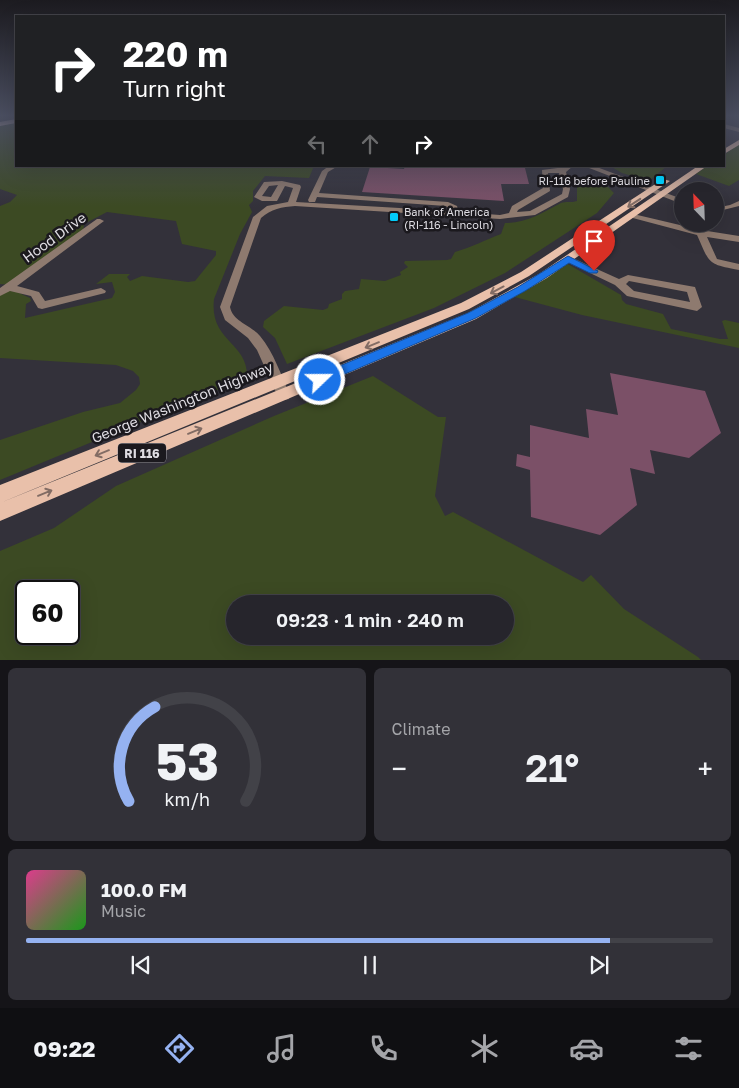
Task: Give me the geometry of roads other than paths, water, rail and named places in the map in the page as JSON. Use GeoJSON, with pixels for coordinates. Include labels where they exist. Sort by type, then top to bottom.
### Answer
{"type":"FeatureCollection","features":[{"type":"Feature","properties":{"kind":"main road","name":"George Washington Highway"},"geometry":{"type":"LineString","coordinates":[[0,494],[472,316],[522,289],[632,215],[688,167]]}},
{"type":"Feature","properties":{"kind":"main road","name":"George Washington Highway"},"geometry":{"type":"LineString","coordinates":[[0,512],[281,389],[492,293],[701,167]]}},
{"type":"Feature","properties":{"kind":"street"},"geometry":{"type":"LineString","coordinates":[[310,205],[327,168],[331,167]]}},
{"type":"Feature","properties":{"kind":"street"},"geometry":{"type":"LineString","coordinates":[[590,167],[674,199]]}},
{"type":"Feature","properties":{"kind":"street"},"geometry":{"type":"LineString","coordinates":[[514,216],[513,211],[515,208],[547,189],[544,171],[566,168]]}},
{"type":"Feature","properties":{"kind":"street"},"geometry":{"type":"LineString","coordinates":[[281,389],[256,339],[227,316],[224,306],[258,216],[267,209],[291,204],[514,216],[532,213],[565,195],[568,191],[562,175],[566,168]]}},
{"type":"Feature","properties":{"kind":"street"},"geometry":{"type":"LineString","coordinates":[[282,184],[274,199],[259,199],[258,197],[267,184],[282,184],[291,184],[297,187],[291,204]]}},
{"type":"Feature","properties":{"kind":"street"},"geometry":{"type":"LineString","coordinates":[[314,195],[448,204],[454,208],[455,214]]}},
{"type":"Feature","properties":{"kind":"street"},"geometry":{"type":"LineString","coordinates":[[724,208],[739,203]]}},
{"type":"Feature","properties":{"kind":"street"},"geometry":{"type":"LineString","coordinates":[[724,211],[739,213]]}},
{"type":"Feature","properties":{"kind":"street"},"geometry":{"type":"LineString","coordinates":[[632,215],[701,233],[739,239]]}},
{"type":"Feature","properties":{"kind":"street","name":"Hood Drive"},"geometry":{"type":"LineString","coordinates":[[4,290],[100,221]]}},
{"type":"Feature","properties":{"kind":"street"},"geometry":{"type":"LineString","coordinates":[[701,233],[713,260],[717,263],[739,266]]}},
{"type":"Feature","properties":{"kind":"street"},"geometry":{"type":"LineString","coordinates":[[568,259],[618,282],[631,294],[697,307],[691,289],[628,278],[618,282]]}},
{"type":"Feature","properties":{"kind":"street"},"geometry":{"type":"LineString","coordinates":[[4,290],[35,294],[42,305],[101,291]]}},
{"type":"Feature","properties":{"kind":"place","name":"RI-116 before Pauline"},"geometry":{"type":"Point","coordinates":[660,180]}},
{"type":"Feature","properties":{"kind":"place","name":"Bank of America (RI-116 - Lincoln)"},"geometry":{"type":"Point","coordinates":[394,217]}}]}
